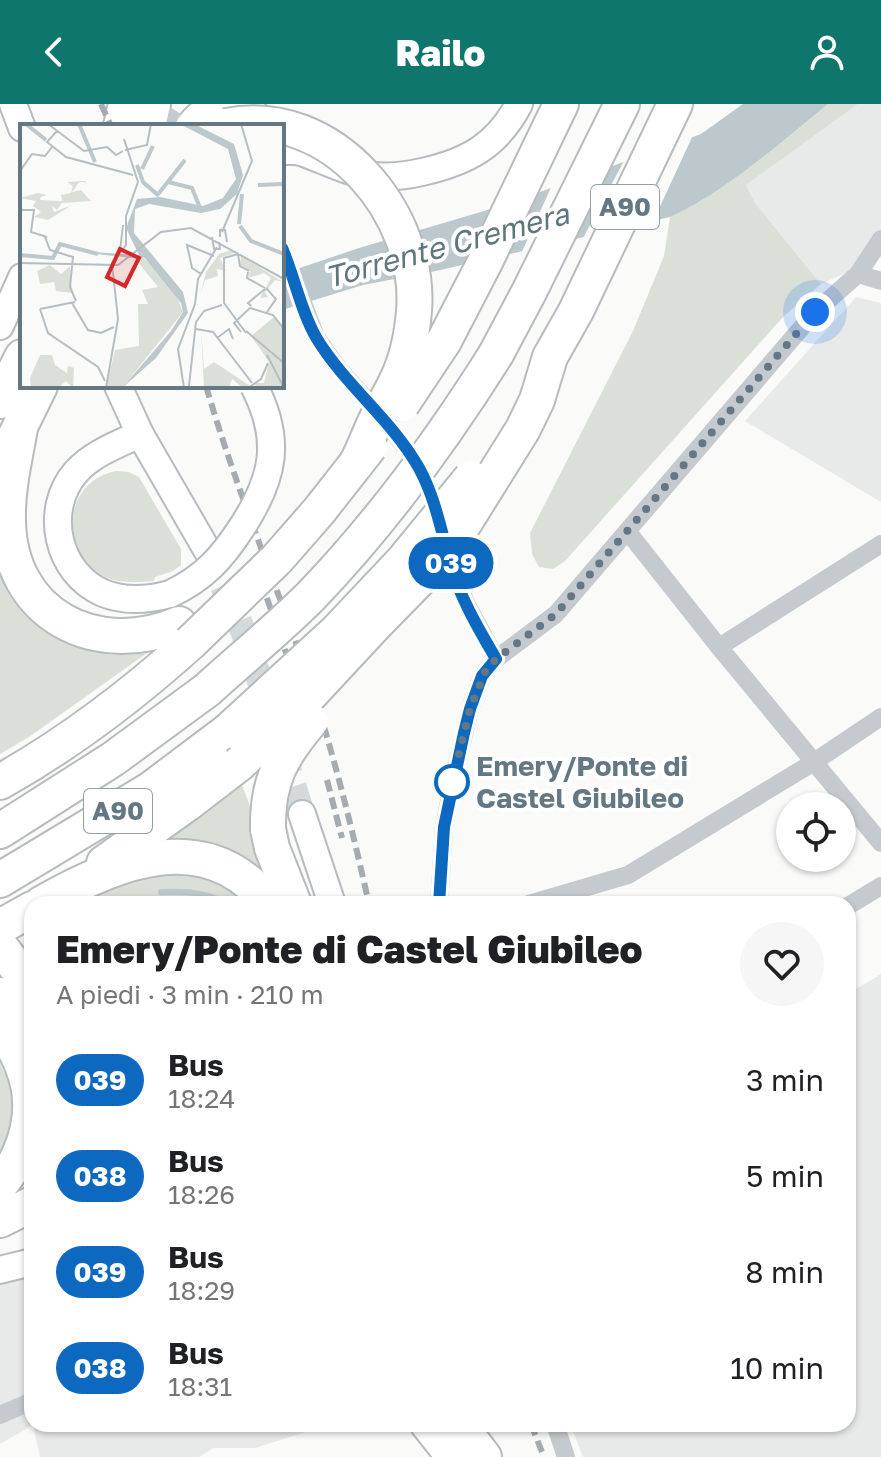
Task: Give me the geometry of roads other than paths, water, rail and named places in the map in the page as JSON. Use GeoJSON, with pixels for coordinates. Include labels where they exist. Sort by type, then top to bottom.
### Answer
{"type":"FeatureCollection","features":[{"type":"Feature","properties":{"kind":"highway"},"geometry":{"type":"LineString","coordinates":[[121,124],[126,104]]}},
{"type":"Feature","properties":{"kind":"highway"},"geometry":{"type":"LineString","coordinates":[[149,124],[154,104]]}},
{"type":"Feature","properties":{"kind":"highway"},"geometry":{"type":"LineString","coordinates":[[20,372],[7,521],[14,558],[36,599],[59,620],[100,635],[152,633],[180,620],[277,559],[319,511],[406,399],[444,341],[561,104]]}},
{"type":"Feature","properties":{"kind":"highway","name":"A90"},"geometry":{"type":"LineString","coordinates":[[0,831],[124,752],[207,690],[309,597],[403,491],[503,341],[622,104]]}},
{"type":"Feature","properties":{"kind":"highway","name":"A90"},"geometry":{"type":"LineString","coordinates":[[0,880],[151,789],[228,731],[337,631],[421,539],[488,456],[532,390],[576,311],[675,104]]}},
{"type":"Feature","properties":{"kind":"highway"},"geometry":{"type":"LineString","coordinates":[[232,124],[252,118],[282,117],[303,123],[333,139],[366,169],[403,232],[414,278],[411,337],[403,366],[356,464]]}},
{"type":"Feature","properties":{"kind":"highway"},"geometry":{"type":"LineString","coordinates":[[291,896],[268,829],[271,784],[277,768],[304,729],[437,576],[447,551],[533,410],[550,357]]}},
{"type":"Feature","properties":{"kind":"highway"},"geometry":{"type":"LineString","coordinates":[[0,465],[14,416],[38,388]]}},
{"type":"Feature","properties":{"kind":"highway"},"geometry":{"type":"LineString","coordinates":[[58,896],[239,764],[437,576]]}},
{"type":"Feature","properties":{"kind":"highway"},"geometry":{"type":"LineString","coordinates":[[0,782],[45,756],[113,708],[180,620]]}},
{"type":"Feature","properties":{"kind":"highway"},"geometry":{"type":"LineString","coordinates":[[69,896],[125,866],[158,858],[189,856],[223,865],[249,881],[262,896]]}},
{"type":"Feature","properties":{"kind":"highway"},"geometry":{"type":"LineString","coordinates":[[0,995],[24,1021]]}},
{"type":"Feature","properties":{"kind":"highway"},"geometry":{"type":"LineString","coordinates":[[0,1023],[24,1071]]}},
{"type":"Feature","properties":{"kind":"highway"},"geometry":{"type":"LineString","coordinates":[[0,1185],[24,1143]]}},
{"type":"Feature","properties":{"kind":"highway"},"geometry":{"type":"LineString","coordinates":[[0,1220],[24,1208]]}},
{"type":"Feature","properties":{"kind":"highway"},"geometry":{"type":"LineString","coordinates":[[434,1432],[454,1457]]}},
{"type":"Feature","properties":{"kind":"highway"},"geometry":{"type":"LineString","coordinates":[[465,1432],[484,1457]]}},
{"type":"Feature","properties":{"kind":"highway"},"geometry":{"type":"LineString","coordinates":[[481,1432],[492,1457]]}},
{"type":"Feature","properties":{"kind":"street"},"geometry":{"type":"LineString","coordinates":[[13,104],[20,124]]}},
{"type":"Feature","properties":{"kind":"street"},"geometry":{"type":"LineString","coordinates":[[154,104],[182,124]]}},
{"type":"Feature","properties":{"kind":"street"},"geometry":{"type":"LineString","coordinates":[[188,124],[206,108],[217,104]]}},
{"type":"Feature","properties":{"kind":"street"},"geometry":{"type":"LineString","coordinates":[[236,104],[258,115],[265,124]]}},
{"type":"Feature","properties":{"kind":"street"},"geometry":{"type":"LineString","coordinates":[[284,151],[304,153],[365,175],[384,177],[419,173],[446,166],[475,153],[502,131],[519,104]]}},
{"type":"Feature","properties":{"kind":"street"},"geometry":{"type":"LineString","coordinates":[[440,896],[444,827],[470,709],[482,676],[496,659],[556,614],[815,312],[858,274],[881,239]]}},
{"type":"Feature","properties":{"kind":"street"},"geometry":{"type":"LineString","coordinates":[[284,253],[311,326],[323,347],[369,403]]}},
{"type":"Feature","properties":{"kind":"street"},"geometry":{"type":"LineString","coordinates":[[858,274],[881,281]]}},
{"type":"Feature","properties":{"kind":"street"},"geometry":{"type":"LineString","coordinates":[[0,326],[20,281]]}},
{"type":"Feature","properties":{"kind":"street"},"geometry":{"type":"LineString","coordinates":[[140,434],[95,457],[73,476],[59,507],[59,539],[74,570],[96,589],[113,596],[147,599],[180,620],[200,577],[217,562],[234,539],[262,493],[270,467],[271,442],[266,411],[255,388]]}},
{"type":"Feature","properties":{"kind":"street"},"geometry":{"type":"LineString","coordinates":[[119,389],[140,434],[207,550]]}},
{"type":"Feature","properties":{"kind":"street"},"geometry":{"type":"LineString","coordinates":[[628,532],[881,843]]}},
{"type":"Feature","properties":{"kind":"street"},"geometry":{"type":"LineString","coordinates":[[719,647],[881,544]]}},
{"type":"Feature","properties":{"kind":"street"},"geometry":{"type":"LineString","coordinates":[[437,576],[466,603],[496,659]]}},
{"type":"Feature","properties":{"kind":"street"},"geometry":{"type":"LineString","coordinates":[[556,896],[628,875],[814,762],[881,717]]}},
{"type":"Feature","properties":{"kind":"street"},"geometry":{"type":"LineString","coordinates":[[302,814],[329,896]]}},
{"type":"Feature","properties":{"kind":"street"},"geometry":{"type":"LineString","coordinates":[[856,901],[881,886]]}},
{"type":"Feature","properties":{"kind":"street"},"geometry":{"type":"LineString","coordinates":[[0,1270],[24,1264]]}},
{"type":"Feature","properties":{"kind":"street"},"geometry":{"type":"LineString","coordinates":[[0,1415],[24,1404]]}},
{"type":"Feature","properties":{"kind":"street"},"geometry":{"type":"LineString","coordinates":[[558,1432],[566,1457]]}},
{"type":"Feature","properties":{"kind":"water","name":"Torrente Cremera"},"geometry":{"type":"Polygon","coordinates":[[[743,104],[828,104],[732,180],[670,217],[363,285],[284,309],[284,273],[501,206],[701,134],[743,104]]]}},
{"type":"Feature","properties":{"kind":"waterway"},"geometry":{"type":"LineString","coordinates":[[161,892],[208,896]]}},
{"type":"Feature","properties":{"kind":"tunnel"},"geometry":{"type":"LineString","coordinates":[[376,411],[414,461],[439,519]]}},
{"type":"Feature","properties":{"kind":"tunnel"},"geometry":{"type":"LineString","coordinates":[[207,550],[244,633],[270,711]]}},
{"type":"Feature","properties":{"kind":"tunnel"},"geometry":{"type":"LineString","coordinates":[[282,749],[302,814]]}},
{"type":"Feature","properties":{"kind":"railway"},"geometry":{"type":"LineString","coordinates":[[101,104],[110,124]]}},
{"type":"Feature","properties":{"kind":"railway"},"geometry":{"type":"LineString","coordinates":[[207,388],[315,697],[367,896]]}},
{"type":"Feature","properties":{"kind":"railway"},"geometry":{"type":"LineString","coordinates":[[255,564],[309,719]]}},
{"type":"Feature","properties":{"kind":"railway"},"geometry":{"type":"LineString","coordinates":[[327,780],[342,838]]}},
{"type":"Feature","properties":{"kind":"railway"},"geometry":{"type":"LineString","coordinates":[[534,1432],[544,1457]]}},
{"type":"Feature","properties":{"kind":"place","name":"Emery/Ponte di Castel Giubileo"},"geometry":{"type":"Point","coordinates":[452,782]}}]}
